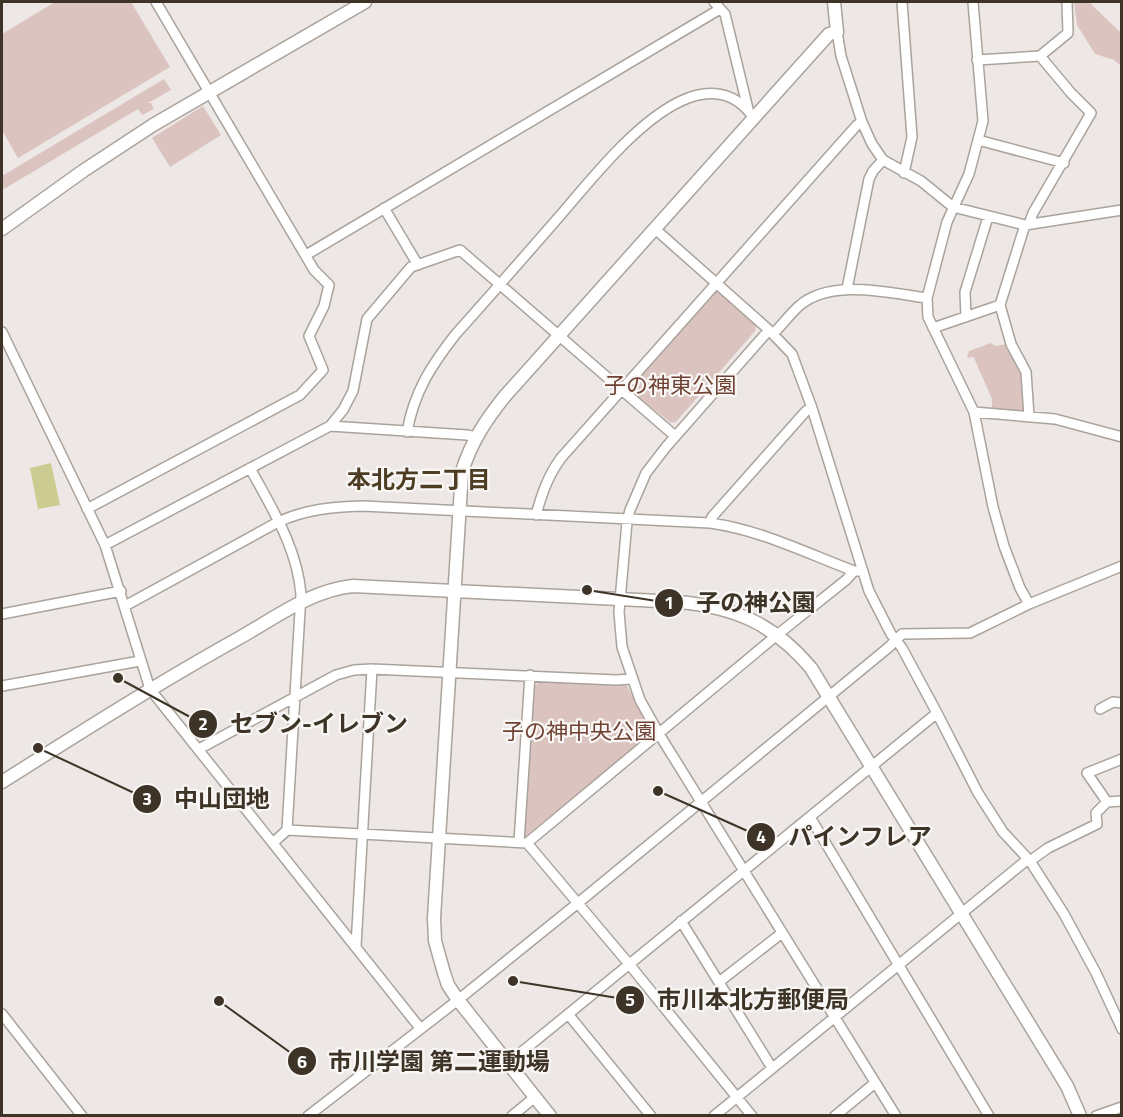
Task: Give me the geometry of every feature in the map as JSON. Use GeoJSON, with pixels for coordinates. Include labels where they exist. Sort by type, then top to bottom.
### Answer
{"type":"FeatureCollection","features":[{"type":"Feature","properties":{"kind":"street"},"geometry":{"type":"LineString","coordinates":[[87,509],[300,395],[323,370],[309,336],[324,306],[329,285],[314,270],[156,2]]}},
{"type":"Feature","properties":{"kind":"street"},"geometry":{"type":"LineString","coordinates":[[2,229],[83,171],[208,92],[365,2]]}},
{"type":"Feature","properties":{"kind":"street"},"geometry":{"type":"LineString","coordinates":[[834,2],[842,56],[862,122],[872,144],[883,160],[921,181],[953,207],[988,217],[1027,225],[1122,210]]}},
{"type":"Feature","properties":{"kind":"street"},"geometry":{"type":"LineString","coordinates":[[902,2],[912,137],[904,172]]}},
{"type":"Feature","properties":{"kind":"street"},"geometry":{"type":"LineString","coordinates":[[973,2],[983,121],[969,174],[947,222],[927,298],[928,317],[974,412],[993,507],[1004,546],[1020,588],[1029,604]]}},
{"type":"Feature","properties":{"kind":"street"},"geometry":{"type":"LineString","coordinates":[[977,60],[1040,56],[1068,33],[1067,2]]}},
{"type":"Feature","properties":{"kind":"street"},"geometry":{"type":"LineString","coordinates":[[306,255],[717,5],[725,14],[751,113]]}},
{"type":"Feature","properties":{"kind":"street"},"geometry":{"type":"LineString","coordinates":[[550,1116],[458,1000],[446,979],[435,941],[453,592],[462,471],[470,448],[484,423],[505,396],[654,228],[751,113],[829,34],[837,32]]}},
{"type":"Feature","properties":{"kind":"street"},"geometry":{"type":"LineString","coordinates":[[1029,416],[1026,372],[1011,344],[1000,305],[1027,225],[1091,113],[1040,56]]}},
{"type":"Feature","properties":{"kind":"street"},"geometry":{"type":"LineString","coordinates":[[407,432],[418,390],[432,364],[606,164],[649,122],[680,101],[709,92],[723,94],[751,113]]}},
{"type":"Feature","properties":{"kind":"street"},"geometry":{"type":"LineString","coordinates":[[537,515],[549,473],[716,282],[862,122]]}},
{"type":"Feature","properties":{"kind":"street"},"geometry":{"type":"LineString","coordinates":[[978,140],[1064,163]]}},
{"type":"Feature","properties":{"kind":"street"},"geometry":{"type":"LineString","coordinates":[[847,289],[869,179],[883,160]]}},
{"type":"Feature","properties":{"kind":"street"},"geometry":{"type":"LineString","coordinates":[[384,208],[418,265]]}},
{"type":"Feature","properties":{"kind":"street"},"geometry":{"type":"LineString","coordinates":[[966,317],[965,292],[988,217]]}},
{"type":"Feature","properties":{"kind":"street"},"geometry":{"type":"LineString","coordinates":[[654,228],[771,332],[792,354],[812,408],[858,571],[937,713],[978,793],[1003,832],[1029,860],[1064,914],[1096,973],[1122,1029]]}},
{"type":"Feature","properties":{"kind":"street"},"geometry":{"type":"LineString","coordinates":[[105,545],[330,426],[343,410],[353,391],[367,319],[411,267],[460,250],[675,436]]}},
{"type":"Feature","properties":{"kind":"street"},"geometry":{"type":"LineString","coordinates":[[896,1116],[659,734],[631,679],[622,647],[619,622],[628,519],[633,501],[646,473],[675,436],[771,332],[800,304],[822,294],[847,289],[927,298]]}},
{"type":"Feature","properties":{"kind":"street"},"geometry":{"type":"LineString","coordinates":[[933,328],[1000,305]]}},
{"type":"Feature","properties":{"kind":"street"},"geometry":{"type":"LineString","coordinates":[[2,332],[105,545],[150,689],[420,1028]]}},
{"type":"Feature","properties":{"kind":"street"},"geometry":{"type":"LineString","coordinates":[[710,523],[806,411],[812,408]]}},
{"type":"Feature","properties":{"kind":"street"},"geometry":{"type":"LineString","coordinates":[[974,412],[1054,419],[1122,437]]}},
{"type":"Feature","properties":{"kind":"street"},"geometry":{"type":"LineString","coordinates":[[330,426],[476,437]]}},
{"type":"Feature","properties":{"kind":"street"},"geometry":{"type":"LineString","coordinates":[[250,468],[288,539],[298,568],[301,594],[287,830],[273,843]]}},
{"type":"Feature","properties":{"kind":"street"},"geometry":{"type":"LineString","coordinates":[[125,606],[278,522],[304,512],[335,507],[460,510],[710,523],[763,534],[858,571]]}},
{"type":"Feature","properties":{"kind":"street"},"geometry":{"type":"LineString","coordinates":[[308,1116],[458,1000],[578,903],[902,634],[970,633],[1029,604],[1122,566]]}},
{"type":"Feature","properties":{"kind":"street"},"geometry":{"type":"LineString","coordinates":[[287,830],[523,842],[659,734],[777,634],[858,571]]}},
{"type":"Feature","properties":{"kind":"street"},"geometry":{"type":"LineString","coordinates":[[2,782],[150,689],[300,604],[332,590],[353,586],[688,603],[717,608],[751,619],[777,634],[800,655],[829,696],[872,765],[1067,1086],[1080,1116]]}},
{"type":"Feature","properties":{"kind":"street"},"geometry":{"type":"LineString","coordinates":[[2,614],[121,591]]}},
{"type":"Feature","properties":{"kind":"street"},"geometry":{"type":"LineString","coordinates":[[2,686],[140,660]]}},
{"type":"Feature","properties":{"kind":"street"},"geometry":{"type":"LineString","coordinates":[[356,946],[372,669]]}},
{"type":"Feature","properties":{"kind":"street"},"geometry":{"type":"LineString","coordinates":[[199,749],[336,675],[354,670],[449,671],[631,679]]}},
{"type":"Feature","properties":{"kind":"street"},"geometry":{"type":"LineString","coordinates":[[530,675],[523,842],[629,964],[752,1116]]}},
{"type":"Feature","properties":{"kind":"street"},"geometry":{"type":"LineString","coordinates":[[1100,709],[1113,702],[1122,703]]}},
{"type":"Feature","properties":{"kind":"street"},"geometry":{"type":"LineString","coordinates":[[507,1064],[937,713]]}},
{"type":"Feature","properties":{"kind":"street"},"geometry":{"type":"LineString","coordinates":[[1107,802],[1087,773],[1122,759]]}},
{"type":"Feature","properties":{"kind":"street"},"geometry":{"type":"LineString","coordinates":[[714,1116],[961,912],[1029,860],[1097,824],[1096,813],[1107,802],[1122,801]]}},
{"type":"Feature","properties":{"kind":"street"},"geometry":{"type":"LineString","coordinates":[[810,816],[989,1116]]}},
{"type":"Feature","properties":{"kind":"street"},"geometry":{"type":"LineString","coordinates":[[681,921],[772,1068]]}},
{"type":"Feature","properties":{"kind":"street"},"geometry":{"type":"LineString","coordinates":[[719,982],[782,933]]}},
{"type":"Feature","properties":{"kind":"street"},"geometry":{"type":"LineString","coordinates":[[2,1014],[82,1116]]}},
{"type":"Feature","properties":{"kind":"street"},"geometry":{"type":"LineString","coordinates":[[568,1014],[651,1116]]}},
{"type":"Feature","properties":{"kind":"street"},"geometry":{"type":"LineString","coordinates":[[835,1116],[875,1083]]}},
{"type":"Feature","properties":{"kind":"street"},"geometry":{"type":"LineString","coordinates":[[512,1116],[535,1097]]}},
{"type":"Feature","properties":{"kind":"street"},"geometry":{"type":"LineString","coordinates":[[1096,1116],[1122,1107]]}},
{"type":"Feature","properties":{"kind":"green space"},"geometry":{"type":"Polygon","coordinates":[[[55,2],[131,2],[170,67],[18,158],[2,130],[2,34],[55,2]]]}},
{"type":"Feature","properties":{"kind":"green space"},"geometry":{"type":"Polygon","coordinates":[[[1074,2],[1089,2],[1121,33],[1121,66],[1114,60],[1095,54],[1077,25],[1074,2]]]}},
{"type":"Feature","properties":{"kind":"green space"},"geometry":{"type":"Polygon","coordinates":[[[164,79],[171,90],[148,103],[151,103],[154,109],[142,115],[138,109],[4,189],[2,176],[164,79]]]}},
{"type":"Feature","properties":{"kind":"green space"},"geometry":{"type":"Polygon","coordinates":[[[203,106],[221,135],[170,167],[152,138],[203,106]]]}},
{"type":"Feature","properties":{"kind":"green space","name":"子の神東公園"},"geometry":{"type":"Polygon","coordinates":[[[721,291],[756,324],[755,331],[676,422],[671,423],[632,392],[632,384],[714,292],[721,291]]]}},
{"type":"Feature","properties":{"kind":"green space"},"geometry":{"type":"Polygon","coordinates":[[[991,343],[995,346],[1008,344],[1024,373],[1026,413],[992,412],[992,399],[974,358],[967,358],[969,351],[991,343]]]}},
{"type":"Feature","properties":{"kind":"green space","name":"子の神中央公園"},"geometry":{"type":"Polygon","coordinates":[[[540,682],[626,684],[653,732],[526,836],[522,836],[534,686],[540,682]]]}},
{"type":"Feature","properties":{"kind":"shaded area"},"geometry":{"type":"Polygon","coordinates":[[[51,463],[60,505],[38,509],[30,468],[51,463]]]}},
{"type":"Feature","properties":{"kind":"place","name":"子の神公園"},"geometry":{"type":"Point","coordinates":[587,590]}},
{"type":"Feature","properties":{"kind":"place","name":"セブン-イレブン"},"geometry":{"type":"Point","coordinates":[118,678]}},
{"type":"Feature","properties":{"kind":"place","name":"中山団地"},"geometry":{"type":"Point","coordinates":[38,748]}},
{"type":"Feature","properties":{"kind":"place","name":"パインフレア"},"geometry":{"type":"Point","coordinates":[658,791]}},
{"type":"Feature","properties":{"kind":"place","name":"市川本北方郵便局"},"geometry":{"type":"Point","coordinates":[513,981]}},
{"type":"Feature","properties":{"kind":"place","name":"市川学園 第二運動場"},"geometry":{"type":"Point","coordinates":[219,1001]}},
{"type":"Feature","properties":{"kind":"district","name":"本北方二丁目"},"geometry":{"type":"Point","coordinates":[419,480]}}]}
